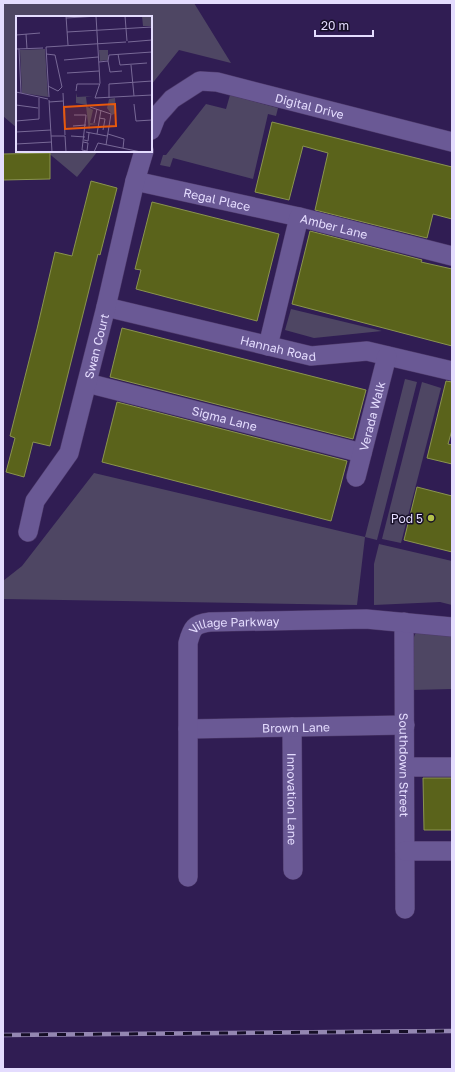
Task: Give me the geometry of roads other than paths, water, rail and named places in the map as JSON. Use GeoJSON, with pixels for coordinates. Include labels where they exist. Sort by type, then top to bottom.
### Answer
{"type":"FeatureCollection","features":[{"type":"Feature","properties":{"kind":"street","name":"Digital Drive"},"geometry":{"type":"LineString","coordinates":[[152,127],[156,117],[172,99],[200,80],[216,82],[452,142]]}},
{"type":"Feature","properties":{"kind":"street","name":"Swan Court"},"geometry":{"type":"LineString","coordinates":[[28,532],[36,501],[69,453],[106,307],[135,182],[144,152]]}},
{"type":"Feature","properties":{"kind":"street","name":"Regal Place"},"geometry":{"type":"LineString","coordinates":[[135,182],[299,217]]}},
{"type":"Feature","properties":{"kind":"street","name":"Amber Lane"},"geometry":{"type":"LineString","coordinates":[[268,346],[299,217],[452,256]]}},
{"type":"Feature","properties":{"kind":"street","name":"Hannah Road"},"geometry":{"type":"LineString","coordinates":[[106,307],[311,356],[367,351],[452,371]]}},
{"type":"Feature","properties":{"kind":"street","name":"Verada Walk"},"geometry":{"type":"LineString","coordinates":[[356,477],[387,356]]}},
{"type":"Feature","properties":{"kind":"street","name":"Sigma Lane"},"geometry":{"type":"LineString","coordinates":[[87,383],[362,453]]}},
{"type":"Feature","properties":{"kind":"street","name":"Village Parkway"},"geometry":{"type":"LineString","coordinates":[[188,877],[188,643],[191,630],[199,624],[210,622],[366,619],[452,626]]}},
{"type":"Feature","properties":{"kind":"street","name":"Southdown Street"},"geometry":{"type":"LineString","coordinates":[[404,622],[405,909]]}},
{"type":"Feature","properties":{"kind":"street","name":"Brown Lane"},"geometry":{"type":"LineString","coordinates":[[188,729],[405,725]]}},
{"type":"Feature","properties":{"kind":"street","name":"Innovation Lane"},"geometry":{"type":"LineString","coordinates":[[292,728],[293,870]]}},
{"type":"Feature","properties":{"kind":"street"},"geometry":{"type":"LineString","coordinates":[[405,767],[452,767]]}},
{"type":"Feature","properties":{"kind":"street"},"geometry":{"type":"LineString","coordinates":[[405,851],[452,851]]}},
{"type":"Feature","properties":{"kind":"railway"},"geometry":{"type":"LineString","coordinates":[[3,1035],[452,1031]]}},
{"type":"Feature","properties":{"kind":"place","name":"Pod 5"},"geometry":{"type":"Point","coordinates":[431,518]}}]}
